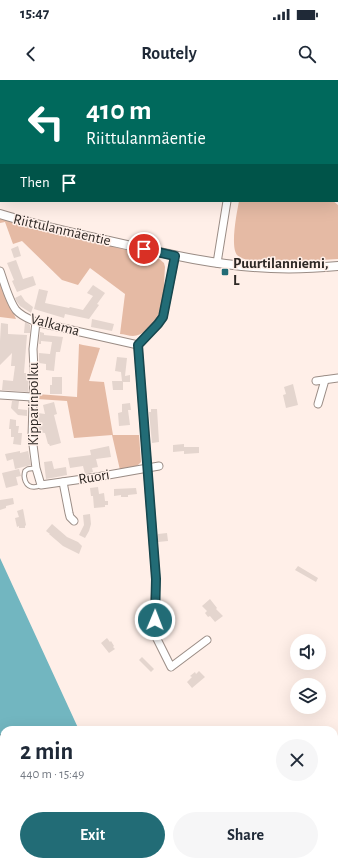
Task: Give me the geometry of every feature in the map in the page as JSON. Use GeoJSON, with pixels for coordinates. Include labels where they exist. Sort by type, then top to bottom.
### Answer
{"type":"FeatureCollection","features":[{"type":"Feature","properties":{"kind":"street"},"geometry":{"type":"LineString","coordinates":[[217,263],[227,202]]}},
{"type":"Feature","properties":{"kind":"street","name":"Riittulanmäentie"},"geometry":{"type":"LineString","coordinates":[[0,214],[74,233],[175,256],[217,263],[271,268],[315,268],[338,266]]}},
{"type":"Feature","properties":{"kind":"street"},"geometry":{"type":"LineString","coordinates":[[175,256],[163,317],[138,345],[156,579],[154,634],[171,667],[207,640]]}},
{"type":"Feature","properties":{"kind":"street","name":"Valkama"},"geometry":{"type":"LineString","coordinates":[[0,271],[16,310],[28,319],[138,345]]}},
{"type":"Feature","properties":{"kind":"street","name":"Kipparinpolku"},"geometry":{"type":"LineString","coordinates":[[36,322],[33,348],[34,370],[32,437],[36,468],[41,485]]}},
{"type":"Feature","properties":{"kind":"street"},"geometry":{"type":"LineString","coordinates":[[316,381],[338,378]]}},
{"type":"Feature","properties":{"kind":"street"},"geometry":{"type":"LineString","coordinates":[[318,404],[326,380]]}},
{"type":"Feature","properties":{"kind":"street"},"geometry":{"type":"LineString","coordinates":[[0,395],[32,397]]}},
{"type":"Feature","properties":{"kind":"street","name":"Ruori"},"geometry":{"type":"LineString","coordinates":[[41,485],[159,466]]}},
{"type":"Feature","properties":{"kind":"street"},"geometry":{"type":"LineString","coordinates":[[63,482],[70,517],[74,521]]}},
{"type":"Feature","properties":{"kind":"lane"},"geometry":{"type":"LineString","coordinates":[[36,468],[25,471],[25,481],[29,486],[33,487],[41,485]]}},
{"type":"Feature","properties":{"kind":"shaded area"},"geometry":{"type":"Polygon","coordinates":[[[239,202],[334,202],[338,205],[338,259],[304,261],[244,259],[239,257],[235,251],[235,229],[239,202]]]}},
{"type":"Feature","properties":{"kind":"shaded area"},"geometry":{"type":"Polygon","coordinates":[[[0,217],[158,258],[164,263],[165,267],[163,302],[158,317],[153,324],[140,334],[131,336],[120,334],[125,294],[90,268],[78,285],[62,280],[22,241],[13,244],[5,222],[0,223],[0,217]]]}},
{"type":"Feature","properties":{"kind":"shaded area"},"geometry":{"type":"Polygon","coordinates":[[[0,280],[16,319],[0,317],[0,280]]]}},
{"type":"Feature","properties":{"kind":"shaded area"},"geometry":{"type":"Polygon","coordinates":[[[79,344],[100,348],[89,381],[104,382],[113,435],[139,435],[141,462],[137,466],[120,470],[112,435],[74,438],[67,401],[37,399],[37,394],[77,397],[79,344]]]}},
{"type":"Feature","properties":{"kind":"water"},"geometry":{"type":"Polygon","coordinates":[[[0,558],[77,726],[0,726],[0,558]]]}},
{"type":"Feature","properties":{"kind":"building"},"geometry":{"type":"Polygon","coordinates":[[[18,246],[21,256],[14,258],[11,249],[18,246]]]}},
{"type":"Feature","properties":{"kind":"building"},"geometry":{"type":"Polygon","coordinates":[[[16,260],[23,279],[33,276],[36,285],[17,292],[7,263],[16,260]]]}},
{"type":"Feature","properties":{"kind":"building"},"geometry":{"type":"Polygon","coordinates":[[[93,285],[105,293],[89,319],[65,314],[64,318],[34,309],[39,289],[48,291],[45,303],[83,310],[93,296],[87,293],[93,285]]]}},
{"type":"Feature","properties":{"kind":"building"},"geometry":{"type":"Polygon","coordinates":[[[21,295],[25,301],[33,307],[31,313],[20,306],[17,302],[15,298],[21,295]]]}},
{"type":"Feature","properties":{"kind":"building"},"geometry":{"type":"Polygon","coordinates":[[[92,319],[114,324],[112,331],[91,327],[92,319]]]}},
{"type":"Feature","properties":{"kind":"building"},"geometry":{"type":"Polygon","coordinates":[[[25,322],[30,325],[30,333],[24,333],[25,322]]]}},
{"type":"Feature","properties":{"kind":"building"},"geometry":{"type":"Polygon","coordinates":[[[1,323],[8,324],[8,334],[27,335],[24,373],[29,373],[28,392],[2,390],[3,380],[13,381],[15,366],[11,366],[12,353],[0,365],[1,323]]]}},
{"type":"Feature","properties":{"kind":"building"},"geometry":{"type":"Polygon","coordinates":[[[40,332],[44,333],[44,335],[63,337],[60,352],[56,352],[54,371],[46,370],[46,364],[39,363],[39,353],[50,354],[52,342],[41,341],[41,344],[39,344],[40,332]]]}},
{"type":"Feature","properties":{"kind":"building"},"geometry":{"type":"Polygon","coordinates":[[[117,357],[127,358],[125,376],[130,375],[130,382],[123,382],[123,390],[113,390],[112,381],[122,381],[121,372],[115,371],[117,357]]]}},
{"type":"Feature","properties":{"kind":"building"},"geometry":{"type":"Polygon","coordinates":[[[52,377],[62,377],[62,394],[50,394],[52,377]]]}},
{"type":"Feature","properties":{"kind":"building"},"geometry":{"type":"Polygon","coordinates":[[[293,384],[298,405],[286,408],[283,395],[286,394],[284,387],[293,384]]]}},
{"type":"Feature","properties":{"kind":"building"},"geometry":{"type":"Polygon","coordinates":[[[12,401],[19,401],[18,409],[27,410],[27,416],[18,415],[11,408],[12,401]]]}},
{"type":"Feature","properties":{"kind":"building"},"geometry":{"type":"Polygon","coordinates":[[[54,402],[57,414],[54,415],[61,443],[50,446],[45,433],[37,432],[38,413],[45,414],[43,405],[54,402]]]}},
{"type":"Feature","properties":{"kind":"building"},"geometry":{"type":"Polygon","coordinates":[[[130,403],[131,410],[128,410],[130,425],[119,426],[118,413],[122,412],[122,404],[130,403]]]}},
{"type":"Feature","properties":{"kind":"building"},"geometry":{"type":"Polygon","coordinates":[[[151,409],[157,409],[159,442],[152,443],[149,412],[151,412],[151,409]]]}},
{"type":"Feature","properties":{"kind":"building"},"geometry":{"type":"Polygon","coordinates":[[[10,419],[16,420],[16,426],[19,426],[18,433],[22,433],[21,445],[13,444],[14,437],[11,437],[11,429],[9,429],[10,419]]]}},
{"type":"Feature","properties":{"kind":"building"},"geometry":{"type":"Polygon","coordinates":[[[184,444],[184,447],[199,447],[199,453],[184,454],[184,451],[173,452],[173,445],[184,444]]]}},
{"type":"Feature","properties":{"kind":"building"},"geometry":{"type":"Polygon","coordinates":[[[109,446],[111,457],[96,459],[98,467],[92,468],[93,472],[85,474],[83,466],[70,468],[68,458],[91,455],[90,450],[109,446]]]}},
{"type":"Feature","properties":{"kind":"building"},"geometry":{"type":"Polygon","coordinates":[[[20,451],[20,453],[28,451],[31,465],[15,469],[13,459],[7,461],[5,454],[20,451]]]}},
{"type":"Feature","properties":{"kind":"building"},"geometry":{"type":"Polygon","coordinates":[[[52,461],[54,469],[66,467],[67,475],[46,479],[44,462],[52,461]]]}},
{"type":"Feature","properties":{"kind":"building"},"geometry":{"type":"Polygon","coordinates":[[[19,469],[21,476],[16,477],[18,485],[6,488],[2,473],[19,469]]]}},
{"type":"Feature","properties":{"kind":"building"},"geometry":{"type":"Polygon","coordinates":[[[98,487],[99,494],[104,493],[105,501],[108,501],[108,505],[105,505],[105,507],[94,508],[93,496],[91,496],[90,488],[98,487]]]}},
{"type":"Feature","properties":{"kind":"building"},"geometry":{"type":"Polygon","coordinates":[[[136,488],[137,494],[128,495],[128,497],[121,497],[121,495],[114,496],[114,489],[136,488]]]}},
{"type":"Feature","properties":{"kind":"building"},"geometry":{"type":"Polygon","coordinates":[[[13,498],[14,504],[6,506],[6,508],[0,510],[0,500],[13,498]]]}},
{"type":"Feature","properties":{"kind":"building"},"geometry":{"type":"Polygon","coordinates":[[[23,509],[26,525],[25,528],[19,528],[19,526],[17,527],[15,518],[19,517],[17,511],[23,509]]]}},
{"type":"Feature","properties":{"kind":"building"},"geometry":{"type":"Polygon","coordinates":[[[90,514],[91,524],[85,538],[79,535],[84,525],[83,515],[90,514]]]}},
{"type":"Feature","properties":{"kind":"building"},"geometry":{"type":"Polygon","coordinates":[[[52,524],[67,537],[78,542],[82,546],[79,554],[63,546],[46,531],[52,524]]]}},
{"type":"Feature","properties":{"kind":"building"},"geometry":{"type":"Polygon","coordinates":[[[167,533],[168,541],[158,542],[158,534],[167,533]]]}},
{"type":"Feature","properties":{"kind":"building"},"geometry":{"type":"Polygon","coordinates":[[[298,566],[318,578],[316,582],[295,570],[298,566]]]}},
{"type":"Feature","properties":{"kind":"building"},"geometry":{"type":"Polygon","coordinates":[[[210,599],[217,608],[216,609],[223,616],[215,622],[210,616],[208,617],[205,613],[207,611],[202,606],[210,599]]]}},
{"type":"Feature","properties":{"kind":"building"},"geometry":{"type":"Polygon","coordinates":[[[107,638],[110,642],[111,641],[115,649],[109,653],[101,643],[107,638]]]}},
{"type":"Feature","properties":{"kind":"building"},"geometry":{"type":"Polygon","coordinates":[[[142,657],[154,669],[151,672],[139,660],[142,657]]]}},
{"type":"Feature","properties":{"kind":"building"},"geometry":{"type":"Polygon","coordinates":[[[199,671],[205,677],[192,688],[187,682],[192,677],[190,676],[199,671]]]}},
{"type":"Feature","properties":{"kind":"place","name":"Puurtilanniemi, L"},"geometry":{"type":"Point","coordinates":[225,272]}},
{"type":"Feature","properties":{"kind":"route"},"geometry":{"type":"LineString","coordinates":[[144,249],[175,256],[163,317],[138,345],[156,579],[155,620]]}}]}
